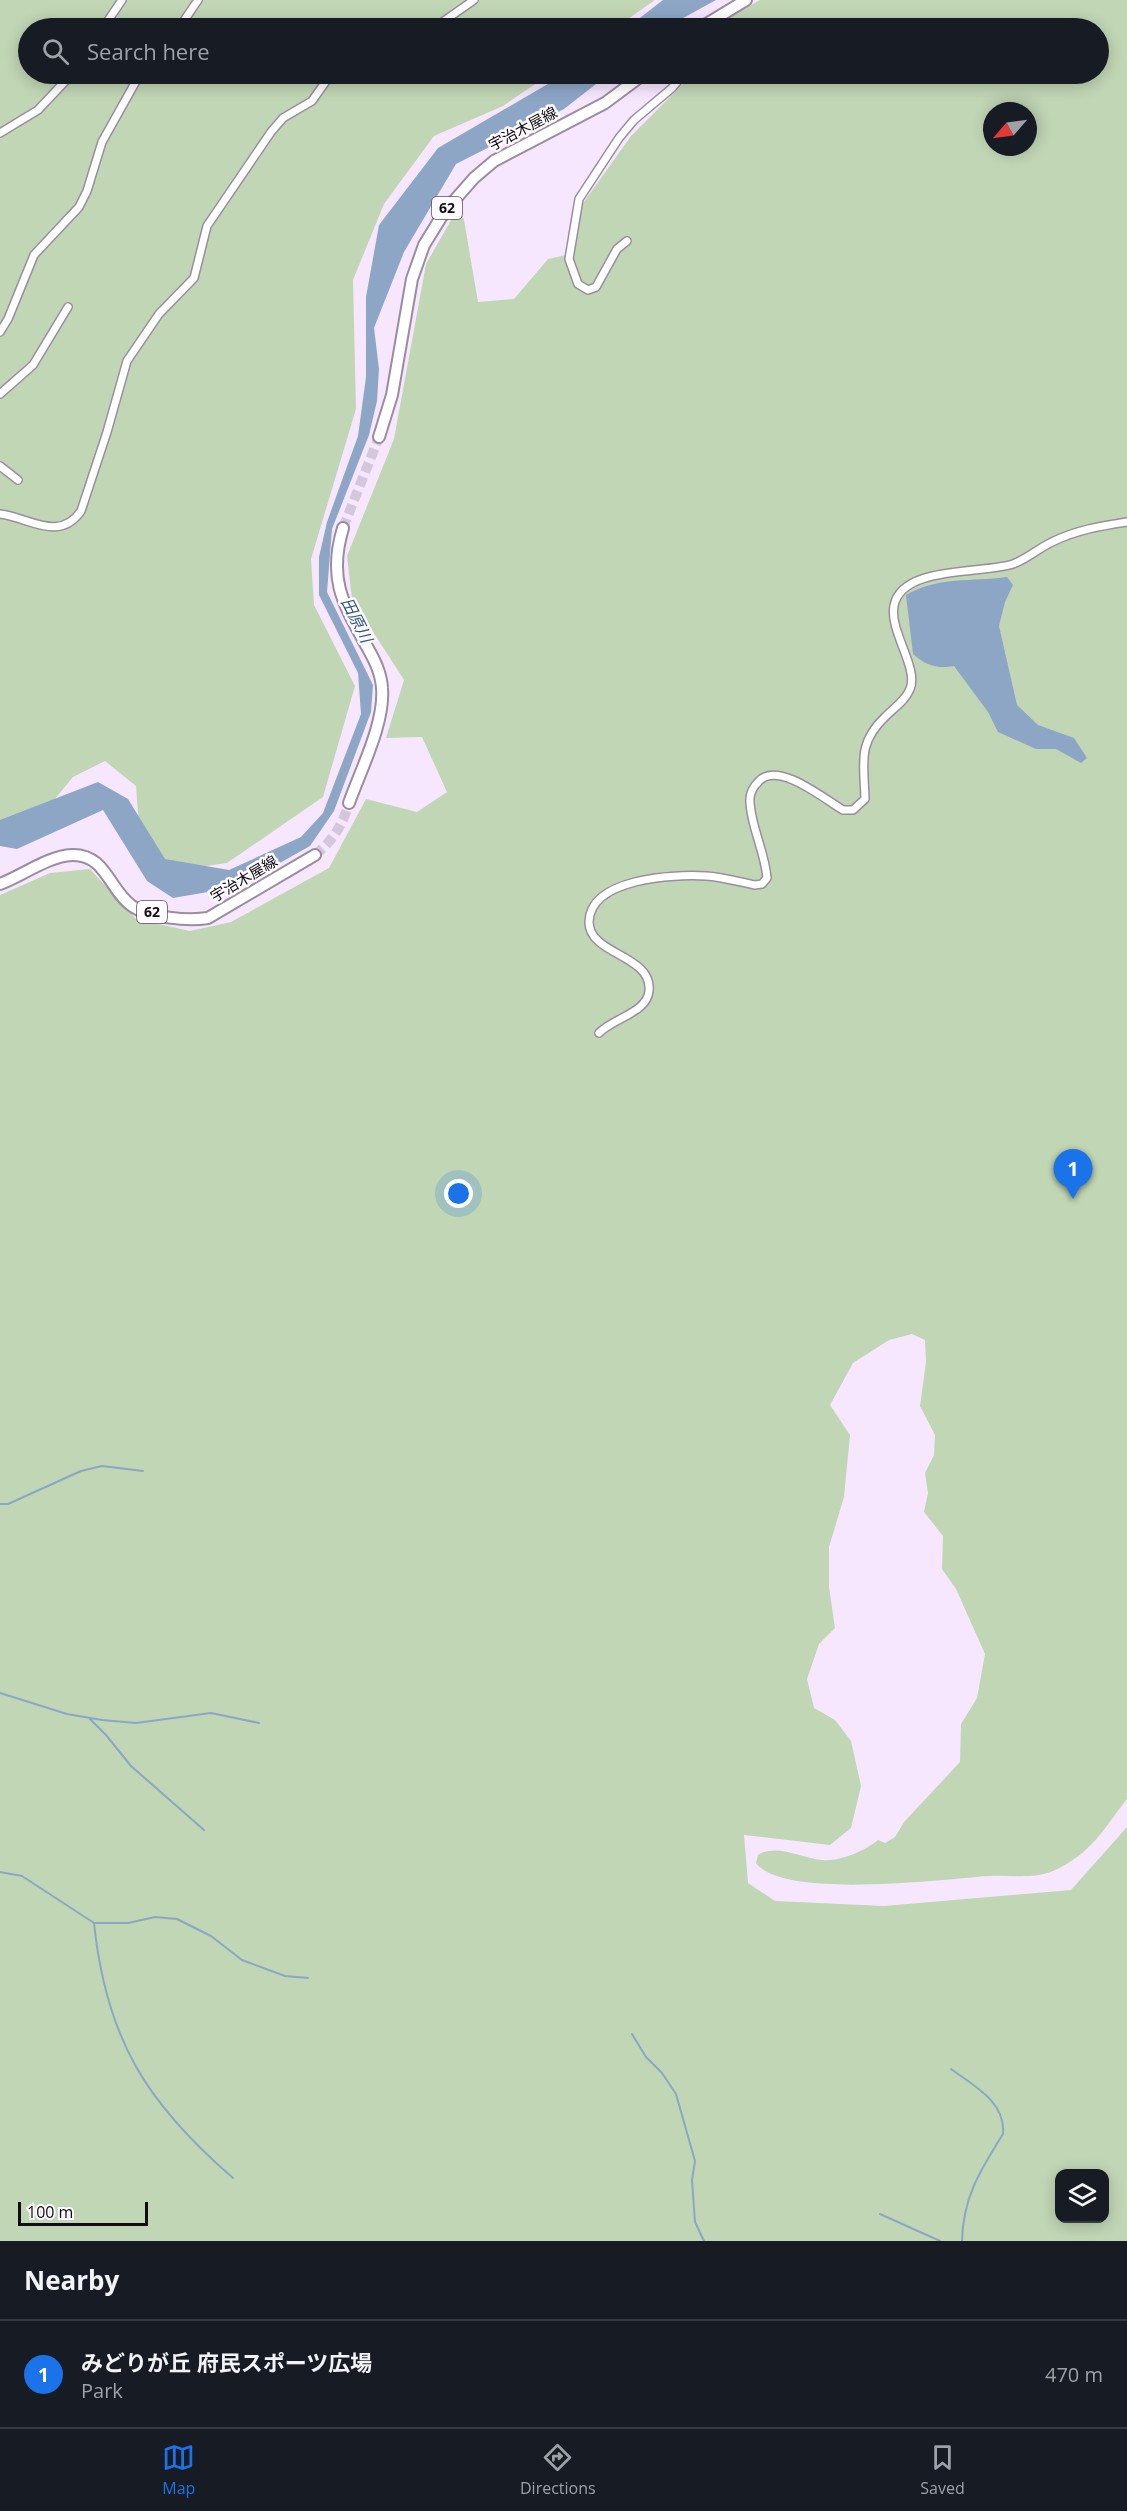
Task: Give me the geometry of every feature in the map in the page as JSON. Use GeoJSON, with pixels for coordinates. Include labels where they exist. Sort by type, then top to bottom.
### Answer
{"type":"FeatureCollection","features":[{"type":"Feature","properties":{"kind":"main road"},"geometry":{"type":"LineString","coordinates":[[716,18],[746,0]]}},
{"type":"Feature","properties":{"kind":"main road","name":"宇治木屋線"},"geometry":{"type":"LineString","coordinates":[[379,437],[392,395],[412,279],[424,245],[445,211],[474,177],[494,161],[604,103],[630,84]]}},
{"type":"Feature","properties":{"kind":"main road"},"geometry":{"type":"LineString","coordinates":[[343,528],[336,551],[338,585],[344,607],[379,670],[382,687],[382,711],[349,803]]}},
{"type":"Feature","properties":{"kind":"main road","name":"宇治木屋線"},"geometry":{"type":"LineString","coordinates":[[0,884],[48,862],[71,855],[90,858],[102,867],[133,907],[190,920],[208,918],[315,855]]}},
{"type":"Feature","properties":{"kind":"street"},"geometry":{"type":"LineString","coordinates":[[110,18],[122,0]]}},
{"type":"Feature","properties":{"kind":"street"},"geometry":{"type":"LineString","coordinates":[[186,18],[198,0]]}},
{"type":"Feature","properties":{"kind":"street"},"geometry":{"type":"LineString","coordinates":[[448,18],[474,0]]}},
{"type":"Feature","properties":{"kind":"street"},"geometry":{"type":"LineString","coordinates":[[0,133],[38,110],[63,84]]}},
{"type":"Feature","properties":{"kind":"street"},"geometry":{"type":"LineString","coordinates":[[0,332],[8,319],[34,255],[79,207],[87,191],[102,142],[134,84]]}},
{"type":"Feature","properties":{"kind":"street"},"geometry":{"type":"LineString","coordinates":[[0,514],[47,527],[68,524],[76,518],[107,432],[127,361],[159,314],[194,278],[207,226],[271,132],[284,118],[312,101],[325,84]]}},
{"type":"Feature","properties":{"kind":"street"},"geometry":{"type":"LineString","coordinates":[[627,241],[617,249],[596,287],[588,290],[578,284],[568,259],[579,199],[619,138],[634,120],[675,84]]}},
{"type":"Feature","properties":{"kind":"street"},"geometry":{"type":"LineString","coordinates":[[0,394],[33,365],[68,307]]}},
{"type":"Feature","properties":{"kind":"street"},"geometry":{"type":"LineString","coordinates":[[0,466],[18,480]]}},
{"type":"Feature","properties":{"kind":"street"},"geometry":{"type":"LineString","coordinates":[[599,1033],[606,1025],[640,1007],[647,999],[650,988],[641,969],[597,940],[591,931],[589,921],[600,897],[626,884],[668,877],[705,876],[755,885],[762,884],[767,878],[766,866],[750,801],[752,788],[761,778],[772,773],[784,776],[843,810],[853,810],[865,799],[862,757],[871,730],[907,696],[912,686],[894,622],[894,605],[898,595],[909,585],[929,577],[954,571],[1011,565],[1069,534],[1127,522]]}},
{"type":"Feature","properties":{"kind":"green space"},"geometry":{"type":"Polygon","coordinates":[[[0,0],[655,0],[629,18],[18,18],[18,84],[535,84],[503,106],[434,136],[384,204],[353,280],[356,409],[311,559],[314,605],[355,686],[323,797],[227,863],[180,870],[166,861],[148,844],[140,827],[136,786],[105,761],[73,777],[35,823],[0,824],[0,0]]]}},
{"type":"Feature","properties":{"kind":"green space"},"geometry":{"type":"Polygon","coordinates":[[[760,0],[1127,0],[1127,1799],[1095,1841],[1077,1857],[1053,1871],[1038,1875],[989,1876],[866,1885],[830,1884],[797,1881],[772,1874],[756,1863],[758,1855],[773,1850],[829,1860],[852,1855],[878,1840],[885,1843],[895,1837],[904,1822],[960,1762],[961,1724],[977,1698],[985,1654],[956,1589],[942,1569],[943,1536],[924,1512],[928,1493],[925,1473],[934,1455],[935,1435],[920,1406],[926,1362],[925,1340],[912,1334],[889,1340],[853,1363],[830,1405],[850,1435],[844,1497],[829,1547],[829,1587],[835,1628],[819,1644],[807,1679],[814,1708],[835,1720],[851,1741],[861,1786],[851,1828],[830,1845],[744,1835],[748,1883],[775,1901],[884,1906],[1071,1890],[1127,1827],[1127,2241],[0,2241],[0,895],[50,873],[90,869],[136,919],[190,931],[231,922],[329,868],[366,799],[417,812],[447,792],[422,737],[386,738],[404,680],[352,599],[347,556],[394,439],[426,264],[458,208],[464,220],[478,302],[514,299],[548,259],[571,254],[581,206],[631,136],[683,84],[1109,84],[1109,18],[728,18],[760,0]]]}},
{"type":"Feature","properties":{"kind":"water"},"geometry":{"type":"Polygon","coordinates":[[[663,0],[716,0],[683,18],[640,18],[663,0]]]}},
{"type":"Feature","properties":{"kind":"water"},"geometry":{"type":"Polygon","coordinates":[[[548,84],[596,84],[564,109],[456,164],[404,252],[374,328],[379,369],[377,401],[369,435],[332,529],[327,592],[373,685],[371,712],[334,811],[310,846],[237,887],[173,898],[147,881],[103,810],[17,849],[0,846],[0,820],[98,782],[128,799],[165,859],[229,870],[301,837],[323,813],[361,714],[358,673],[319,595],[319,557],[327,522],[358,436],[366,377],[366,297],[379,225],[438,148],[548,84]]]}},
{"type":"Feature","properties":{"kind":"water"},"geometry":{"type":"Polygon","coordinates":[[[1007,577],[1013,585],[1005,602],[999,626],[1017,705],[1038,725],[1074,738],[1087,758],[1081,763],[1056,749],[1036,749],[998,732],[988,712],[954,666],[932,666],[913,654],[906,595],[943,582],[1007,577]]]}},
{"type":"Feature","properties":{"kind":"waterway"},"geometry":{"type":"LineString","coordinates":[[0,1504],[8,1504],[81,1471],[102,1466],[143,1471]]}},
{"type":"Feature","properties":{"kind":"waterway"},"geometry":{"type":"LineString","coordinates":[[0,1693],[67,1714],[102,1720],[136,1723],[211,1713],[259,1723]]}},
{"type":"Feature","properties":{"kind":"waterway"},"geometry":{"type":"LineString","coordinates":[[89,1718],[131,1766],[204,1830]]}},
{"type":"Feature","properties":{"kind":"waterway"},"geometry":{"type":"LineString","coordinates":[[0,1872],[22,1876],[94,1923],[128,1923],[155,1917],[177,1919],[211,1936],[242,1960],[285,1976],[308,1978]]}},
{"type":"Feature","properties":{"kind":"waterway"},"geometry":{"type":"LineString","coordinates":[[94,1923],[100,1964],[109,2001],[120,2034],[135,2066],[176,2123],[233,2178]]}},
{"type":"Feature","properties":{"kind":"waterway"},"geometry":{"type":"LineString","coordinates":[[632,2034],[646,2057],[662,2073],[676,2094],[695,2161],[692,2180],[695,2222],[704,2241]]}},
{"type":"Feature","properties":{"kind":"waterway"},"geometry":{"type":"LineString","coordinates":[[951,2069],[987,2096],[994,2104],[1003,2123],[1003,2134],[980,2173],[969,2198],[962,2241]]}},
{"type":"Feature","properties":{"kind":"waterway"},"geometry":{"type":"LineString","coordinates":[[880,2214],[940,2241]]}},
{"type":"Feature","properties":{"kind":"tunnel"},"geometry":{"type":"LineString","coordinates":[[343,528],[379,437]]}},
{"type":"Feature","properties":{"kind":"tunnel"},"geometry":{"type":"LineString","coordinates":[[315,855],[336,832],[349,803]]}},
{"type":"Feature","properties":{"kind":"place","name":"みどりが丘 府民スポーツ広場"},"geometry":{"type":"Point","coordinates":[1073,1199]}},
{"type":"Feature","properties":{"kind":"water label","name":"田原川"},"geometry":{"type":"Point","coordinates":[357,620]}}]}
